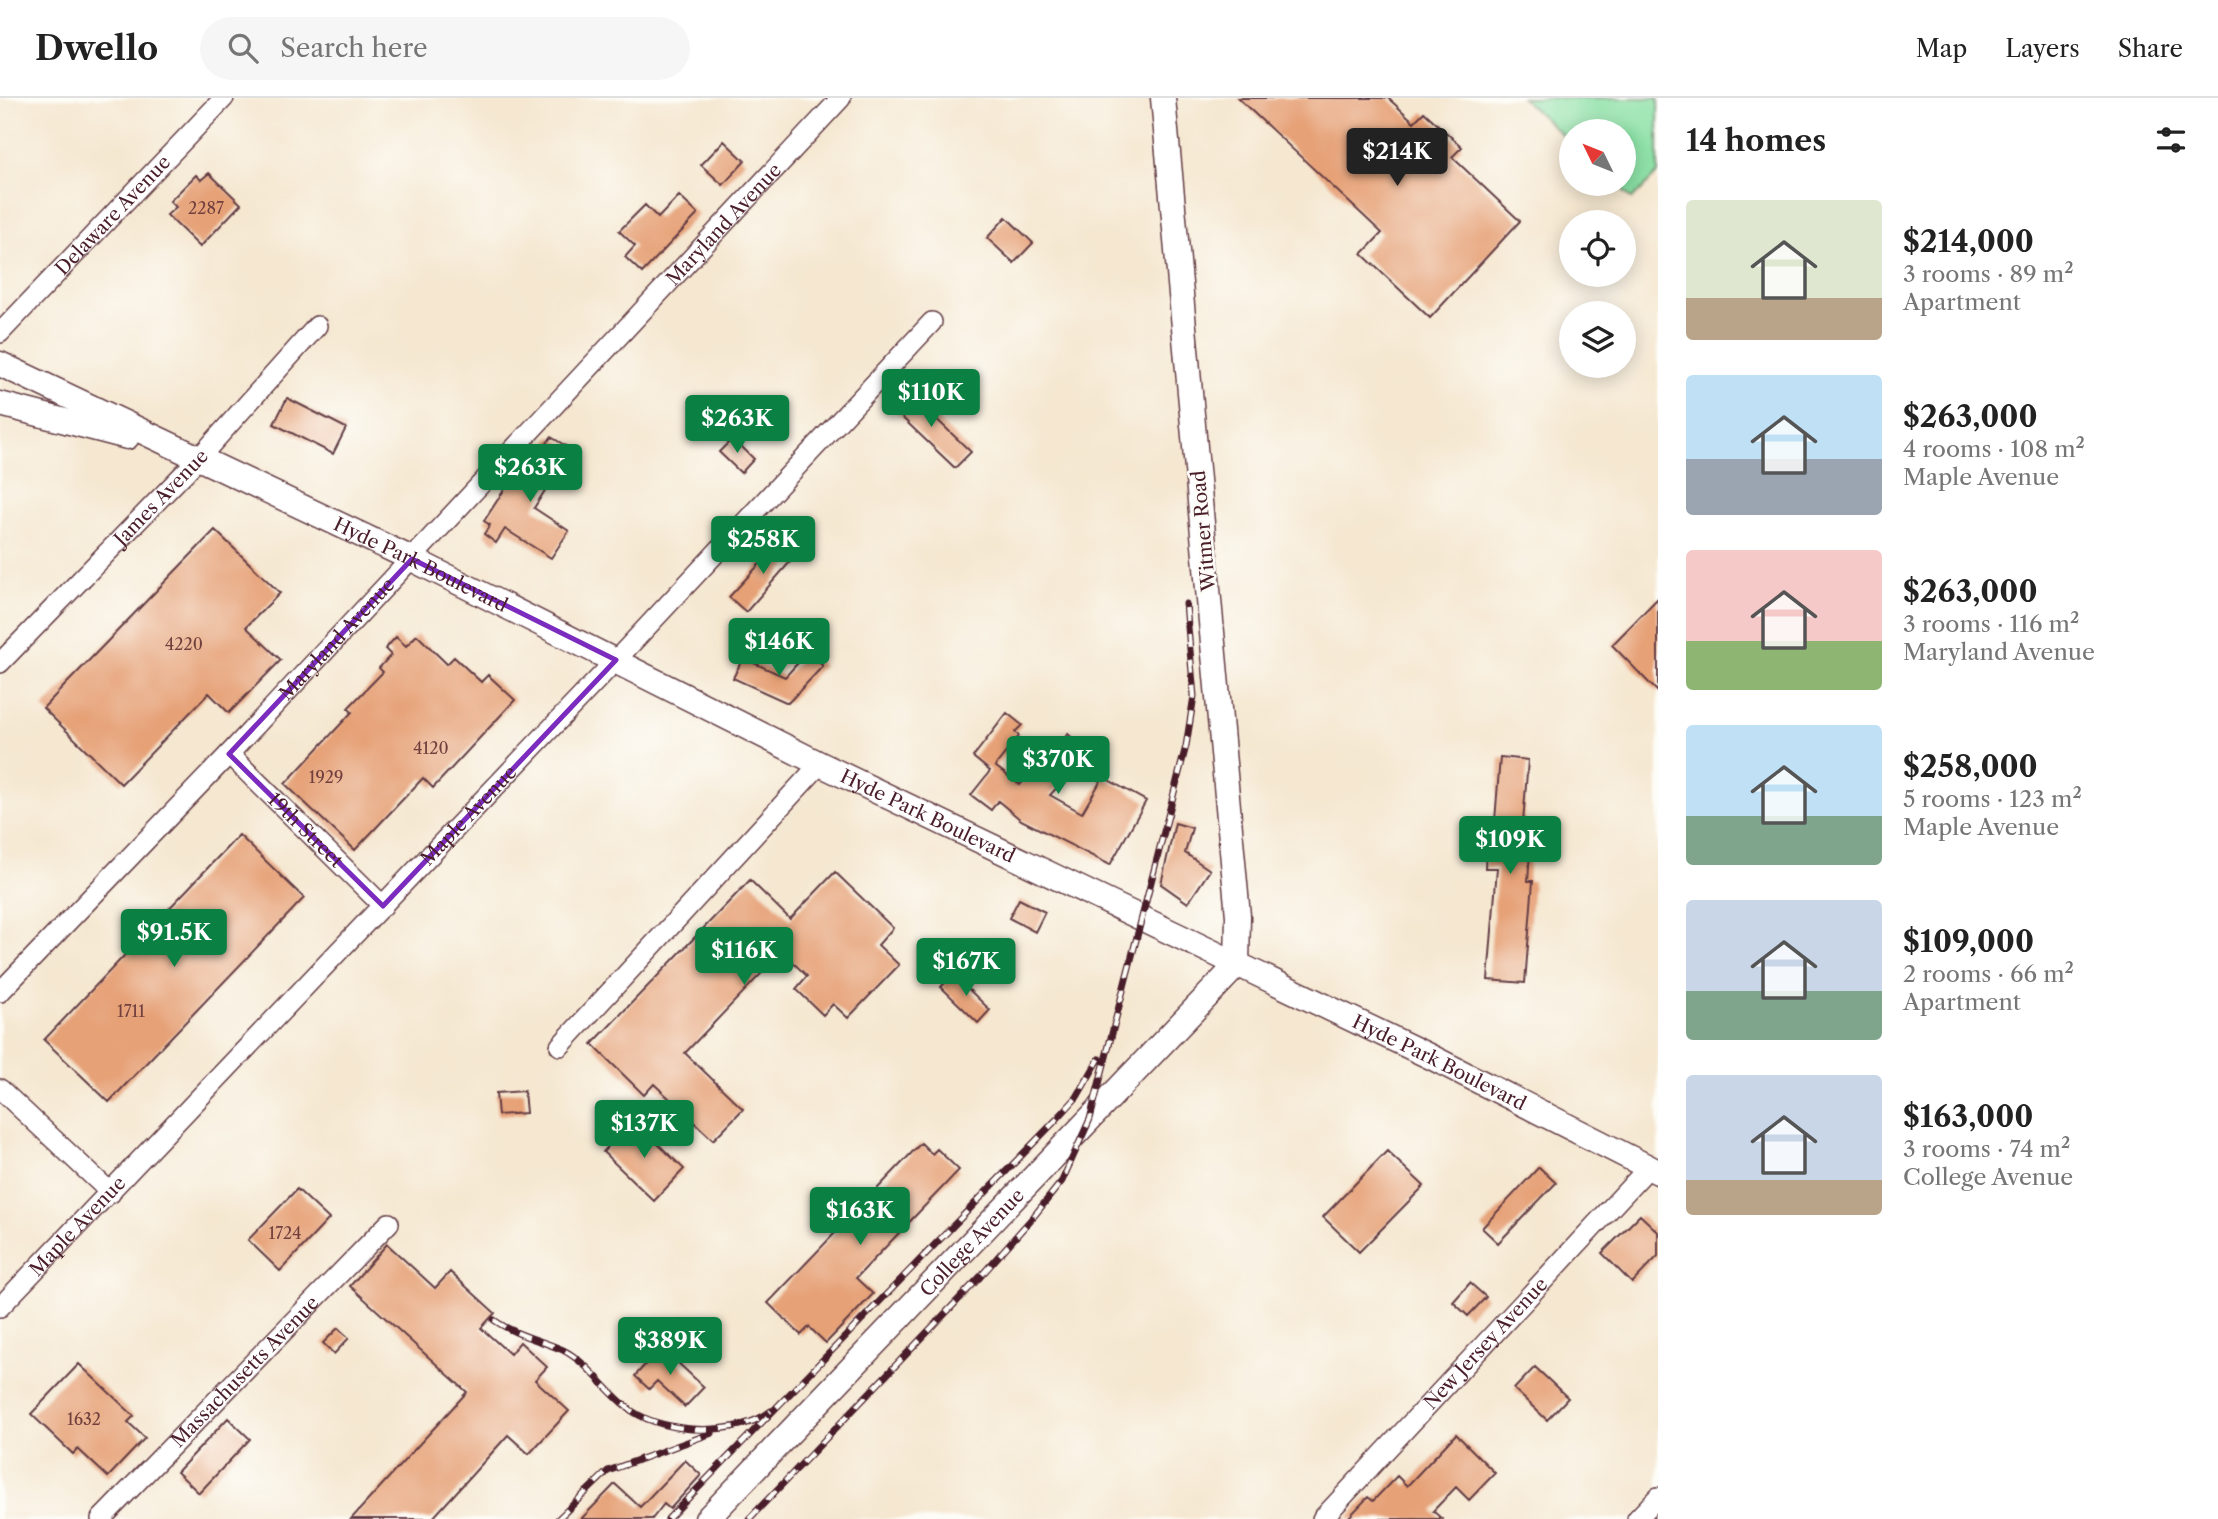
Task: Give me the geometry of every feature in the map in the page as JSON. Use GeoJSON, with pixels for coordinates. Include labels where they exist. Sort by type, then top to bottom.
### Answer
{"type":"FeatureCollection","features":[{"type":"Feature","properties":{"kind":"main road","name":"Witmer Road"},"geometry":{"type":"LineString","coordinates":[[1163,98],[1238,916],[1237,965]]}},
{"type":"Feature","properties":{"kind":"main road","name":"Hyde Park Boulevard"},"geometry":{"type":"LineString","coordinates":[[0,364],[412,559],[820,764],[1433,1058],[1654,1170]]}},
{"type":"Feature","properties":{"kind":"main road","name":"Hyde Park Boulevard"},"geometry":{"type":"LineString","coordinates":[[0,404],[61,418],[199,458]]}},
{"type":"Feature","properties":{"kind":"main road","name":"College Avenue"},"geometry":{"type":"LineString","coordinates":[[708,1519],[1237,965]]}},
{"type":"Feature","properties":{"kind":"street","name":"Delaware Avenue"},"geometry":{"type":"LineString","coordinates":[[0,333],[224,98]]}},
{"type":"Feature","properties":{"kind":"street","name":"Maryland Avenue"},"geometry":{"type":"LineString","coordinates":[[0,992],[229,754],[841,98]]}},
{"type":"Feature","properties":{"kind":"street","name":"Maple Avenue"},"geometry":{"type":"LineString","coordinates":[[0,1307],[616,660],[932,322]]}},
{"type":"Feature","properties":{"kind":"street","name":"James Avenue"},"geometry":{"type":"LineString","coordinates":[[0,663],[199,458],[317,326]]}},
{"type":"Feature","properties":{"kind":"street","name":"19th Street"},"geometry":{"type":"LineString","coordinates":[[229,754],[383,906]]}},
{"type":"Feature","properties":{"kind":"street"},"geometry":{"type":"LineString","coordinates":[[560,1046],[820,764]]}},
{"type":"Feature","properties":{"kind":"street"},"geometry":{"type":"LineString","coordinates":[[0,1089],[111,1193]]}},
{"type":"Feature","properties":{"kind":"street","name":"New Jersey Avenue"},"geometry":{"type":"LineString","coordinates":[[1322,1519],[1654,1170]]}},
{"type":"Feature","properties":{"kind":"street","name":"Massachusetts Avenue"},"geometry":{"type":"LineString","coordinates":[[101,1519],[388,1223]]}},
{"type":"Feature","properties":{"kind":"street"},"geometry":{"type":"LineString","coordinates":[[1637,1519],[1658,1497]]}},
{"type":"Feature","properties":{"kind":"highlighted area"},"geometry":{"type":"Polygon","coordinates":[[[412,559],[616,660],[383,906],[229,754],[412,559]]]}},
{"type":"Feature","properties":{"kind":"green space"},"geometry":{"type":"Polygon","coordinates":[[[1522,98],[1658,98],[1658,173],[1636,195],[1636,119],[1559,119],[1559,132],[1522,98]]]}},
{"type":"Feature","properties":{"kind":"building"},"geometry":{"type":"Polygon","coordinates":[[[1238,98],[1388,98],[1414,122],[1424,112],[1462,147],[1452,157],[1520,221],[1430,318],[1362,254],[1382,233],[1238,98]]]}},
{"type":"Feature","properties":{"kind":"building"},"geometry":{"type":"Polygon","coordinates":[[[724,141],[745,161],[723,185],[701,165],[724,141]]]}},
{"type":"Feature","properties":{"kind":"building"},"geometry":{"type":"Polygon","coordinates":[[[209,173],[241,204],[200,247],[167,215],[176,207],[170,201],[196,175],[201,180],[209,173]]]}},
{"type":"Feature","properties":{"kind":"building"},"geometry":{"type":"Polygon","coordinates":[[[679,196],[698,214],[642,273],[625,257],[635,246],[619,231],[645,205],[658,218],[679,196]]]}},
{"type":"Feature","properties":{"kind":"building"},"geometry":{"type":"Polygon","coordinates":[[[1006,217],[1033,243],[1014,263],[987,238],[1006,217]]]}},
{"type":"Feature","properties":{"kind":"building"},"geometry":{"type":"Polygon","coordinates":[[[906,390],[971,452],[955,468],[890,406],[906,390]]]}},
{"type":"Feature","properties":{"kind":"building"},"geometry":{"type":"Polygon","coordinates":[[[287,398],[346,428],[333,454],[274,424],[287,398]]]}},
{"type":"Feature","properties":{"kind":"building"},"geometry":{"type":"Polygon","coordinates":[[[551,437],[571,449],[534,508],[569,531],[551,558],[505,529],[496,543],[484,534],[490,525],[484,521],[508,484],[512,487],[521,474],[525,476],[551,437]]]}},
{"type":"Feature","properties":{"kind":"building"},"geometry":{"type":"Polygon","coordinates":[[[733,438],[754,459],[741,473],[719,452],[733,438]]]}},
{"type":"Feature","properties":{"kind":"building"},"geometry":{"type":"Polygon","coordinates":[[[215,530],[280,593],[246,627],[281,660],[229,713],[209,693],[121,784],[43,708],[215,530]]]}},
{"type":"Feature","properties":{"kind":"building"},"geometry":{"type":"Polygon","coordinates":[[[782,540],[797,554],[746,612],[729,597],[782,540]]]}},
{"type":"Feature","properties":{"kind":"building"},"geometry":{"type":"Polygon","coordinates":[[[1658,598],[1658,692],[1612,645],[1658,598]]]}},
{"type":"Feature","properties":{"kind":"building"},"geometry":{"type":"Polygon","coordinates":[[[417,635],[447,664],[454,657],[481,682],[488,675],[515,700],[433,788],[423,778],[355,850],[285,784],[352,712],[348,708],[383,672],[379,668],[391,655],[385,649],[396,637],[406,646],[417,635]]]}},
{"type":"Feature","properties":{"kind":"building"},"geometry":{"type":"Polygon","coordinates":[[[808,652],[823,666],[788,703],[733,678],[743,658],[785,677],[808,652]]]}},
{"type":"Feature","properties":{"kind":"building"},"geometry":{"type":"Polygon","coordinates":[[[1007,713],[1022,725],[1015,732],[1019,736],[995,766],[1020,785],[1068,734],[1089,753],[1050,795],[1082,813],[1103,777],[1146,801],[1110,865],[1021,820],[998,801],[991,810],[971,795],[990,771],[973,757],[1007,713]]]}},
{"type":"Feature","properties":{"kind":"building"},"geometry":{"type":"Polygon","coordinates":[[[1500,757],[1528,760],[1522,835],[1531,836],[1528,881],[1533,881],[1525,983],[1488,980],[1497,868],[1485,868],[1487,833],[1494,834],[1500,757]]]}},
{"type":"Feature","properties":{"kind":"building"},"geometry":{"type":"Polygon","coordinates":[[[1175,823],[1192,828],[1185,853],[1210,870],[1188,903],[1161,884],[1175,823]]]}},
{"type":"Feature","properties":{"kind":"building"},"geometry":{"type":"Polygon","coordinates":[[[239,835],[304,898],[109,1102],[44,1040],[239,835]]]}},
{"type":"Feature","properties":{"kind":"building"},"geometry":{"type":"Polygon","coordinates":[[[835,872],[893,928],[878,945],[899,965],[848,1018],[833,1004],[823,1015],[796,989],[807,976],[782,952],[685,1053],[743,1109],[713,1140],[654,1084],[644,1095],[592,1044],[750,880],[790,919],[835,872]]]}},
{"type":"Feature","properties":{"kind":"building"},"geometry":{"type":"Polygon","coordinates":[[[1019,899],[1045,912],[1035,932],[1009,918],[1019,899]]]}},
{"type":"Feature","properties":{"kind":"building"},"geometry":{"type":"Polygon","coordinates":[[[953,974],[990,1010],[978,1023],[941,987],[953,974]]]}},
{"type":"Feature","properties":{"kind":"building"},"geometry":{"type":"Polygon","coordinates":[[[524,1091],[526,1113],[498,1115],[496,1093],[524,1091]]]}},
{"type":"Feature","properties":{"kind":"building"},"geometry":{"type":"Polygon","coordinates":[[[633,1120],[684,1169],[654,1201],[603,1152],[633,1120]]]}},
{"type":"Feature","properties":{"kind":"building"},"geometry":{"type":"Polygon","coordinates":[[[921,1143],[932,1154],[937,1149],[959,1170],[856,1278],[873,1294],[826,1343],[809,1327],[801,1335],[768,1303],[921,1143]]]}},
{"type":"Feature","properties":{"kind":"building"},"geometry":{"type":"Polygon","coordinates":[[[1387,1151],[1424,1186],[1359,1252],[1323,1217],[1387,1151]]]}},
{"type":"Feature","properties":{"kind":"building"},"geometry":{"type":"Polygon","coordinates":[[[1539,1167],[1556,1183],[1498,1243],[1482,1228],[1539,1167]]]}},
{"type":"Feature","properties":{"kind":"building"},"geometry":{"type":"Polygon","coordinates":[[[297,1189],[329,1219],[280,1271],[248,1240],[297,1189]]]}},
{"type":"Feature","properties":{"kind":"building"},"geometry":{"type":"Polygon","coordinates":[[[1640,1215],[1658,1232],[1658,1256],[1632,1283],[1602,1253],[1640,1215]]]}},
{"type":"Feature","properties":{"kind":"building"},"geometry":{"type":"Polygon","coordinates":[[[387,1244],[435,1288],[450,1272],[495,1313],[481,1328],[510,1354],[520,1342],[547,1367],[535,1380],[569,1411],[529,1454],[508,1435],[432,1519],[351,1519],[467,1392],[350,1286],[387,1244]]]}},
{"type":"Feature","properties":{"kind":"building"},"geometry":{"type":"Polygon","coordinates":[[[1470,1283],[1486,1297],[1468,1316],[1453,1302],[1470,1283]]]}},
{"type":"Feature","properties":{"kind":"building"},"geometry":{"type":"Polygon","coordinates":[[[338,1328],[349,1338],[334,1354],[323,1343],[338,1328]]]}},
{"type":"Feature","properties":{"kind":"building"},"geometry":{"type":"Polygon","coordinates":[[[661,1347],[704,1387],[685,1407],[657,1381],[649,1389],[635,1376],[661,1347]]]}},
{"type":"Feature","properties":{"kind":"building"},"geometry":{"type":"Polygon","coordinates":[[[79,1364],[134,1416],[128,1422],[145,1438],[108,1477],[78,1449],[73,1454],[31,1414],[79,1364]]]}},
{"type":"Feature","properties":{"kind":"building"},"geometry":{"type":"Polygon","coordinates":[[[1535,1367],[1568,1398],[1547,1420],[1514,1389],[1535,1367]]]}},
{"type":"Feature","properties":{"kind":"building"},"geometry":{"type":"Polygon","coordinates":[[[228,1418],[250,1439],[199,1493],[177,1472],[228,1418]]]}},
{"type":"Feature","properties":{"kind":"building"},"geometry":{"type":"Polygon","coordinates":[[[1456,1434],[1495,1473],[1469,1500],[1456,1487],[1433,1511],[1442,1519],[1347,1519],[1368,1497],[1373,1501],[1397,1476],[1407,1486],[1456,1434]]]}},
{"type":"Feature","properties":{"kind":"building"},"geometry":{"type":"Polygon","coordinates":[[[685,1460],[701,1475],[670,1509],[664,1504],[652,1519],[581,1519],[615,1484],[640,1507],[685,1460]]]}},
{"type":"Feature","properties":{"kind":"railway"},"geometry":{"type":"LineString","coordinates":[[749,1519],[980,1277],[1062,1181],[1090,1119],[1186,746],[1194,696],[1186,604]]}},
{"type":"Feature","properties":{"kind":"railway"},"geometry":{"type":"LineString","coordinates":[[668,1519],[1057,1119],[1077,1097],[1099,1059]]}},
{"type":"Feature","properties":{"kind":"railway"},"geometry":{"type":"LineString","coordinates":[[494,1320],[510,1330],[563,1350],[590,1371],[632,1411],[646,1419],[682,1428],[721,1428],[740,1425],[771,1411]]}},
{"type":"Feature","properties":{"kind":"railway"},"geometry":{"type":"LineString","coordinates":[[558,1519],[608,1471],[712,1433]]}}]}
